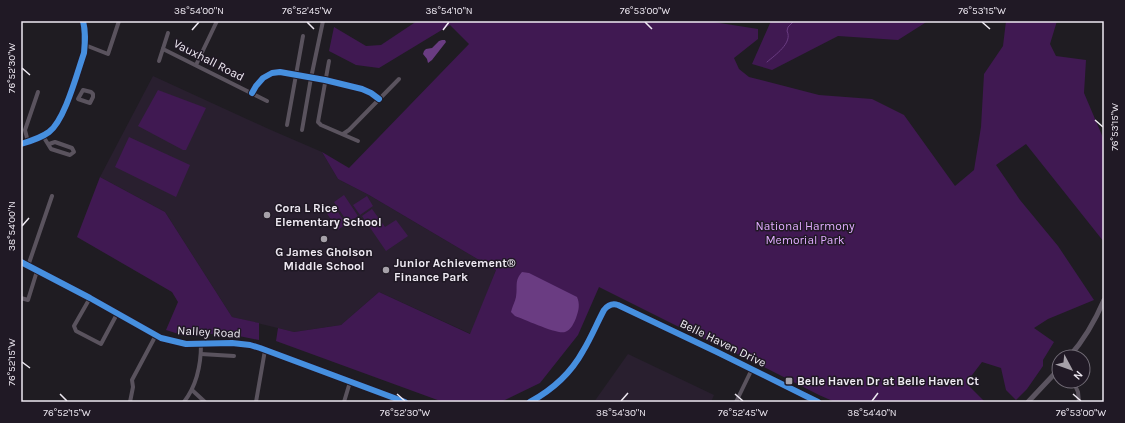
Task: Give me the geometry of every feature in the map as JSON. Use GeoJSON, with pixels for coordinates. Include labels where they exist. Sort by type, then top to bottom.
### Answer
{"type":"FeatureCollection","features":[{"type":"Feature","properties":{"kind":"main road"},"geometry":{"type":"LineString","coordinates":[[1076,349],[1092,326],[1104,300]]}},
{"type":"Feature","properties":{"kind":"main road"},"geometry":{"type":"LineString","coordinates":[[1028,402],[1051,378]]}},
{"type":"Feature","properties":{"kind":"street"},"geometry":{"type":"LineString","coordinates":[[21,144],[43,136],[51,131],[63,113],[84,53],[85,31],[83,21]]}},
{"type":"Feature","properties":{"kind":"street"},"geometry":{"type":"LineString","coordinates":[[85,45],[108,54],[119,21]]}},
{"type":"Feature","properties":{"kind":"street"},"geometry":{"type":"LineString","coordinates":[[196,65],[218,21]]}},
{"type":"Feature","properties":{"kind":"street"},"geometry":{"type":"LineString","coordinates":[[302,130],[323,21]]}},
{"type":"Feature","properties":{"kind":"street"},"geometry":{"type":"LineString","coordinates":[[159,61],[168,33]]}},
{"type":"Feature","properties":{"kind":"street"},"geometry":{"type":"LineString","coordinates":[[287,125],[303,36]]}},
{"type":"Feature","properties":{"kind":"street","name":"Vauxhall Road"},"geometry":{"type":"LineString","coordinates":[[164,49],[267,101]]}},
{"type":"Feature","properties":{"kind":"street"},"geometry":{"type":"LineString","coordinates":[[329,61],[318,122],[358,141]]}},
{"type":"Feature","properties":{"kind":"street"},"geometry":{"type":"LineString","coordinates":[[252,93],[258,82],[269,74],[280,72],[325,80],[367,91],[379,99]]}},
{"type":"Feature","properties":{"kind":"street"},"geometry":{"type":"LineString","coordinates":[[343,134],[349,130],[399,79]]}},
{"type":"Feature","properties":{"kind":"street"},"geometry":{"type":"LineString","coordinates":[[28,142],[26,130],[38,92]]}},
{"type":"Feature","properties":{"kind":"street"},"geometry":{"type":"LineString","coordinates":[[69,96],[78,99]]}},
{"type":"Feature","properties":{"kind":"street"},"geometry":{"type":"LineString","coordinates":[[43,136],[51,149],[70,156],[74,152],[72,148],[55,142],[49,144]]}},
{"type":"Feature","properties":{"kind":"street"},"geometry":{"type":"LineString","coordinates":[[28,266],[52,196]]}},
{"type":"Feature","properties":{"kind":"street","name":"Nalley Road"},"geometry":{"type":"LineString","coordinates":[[21,262],[90,298],[160,338],[186,344],[232,343],[250,345],[405,402]]}},
{"type":"Feature","properties":{"kind":"street"},"geometry":{"type":"LineString","coordinates":[[21,298],[28,300],[37,271]]}},
{"type":"Feature","properties":{"kind":"street"},"geometry":{"type":"LineString","coordinates":[[90,298],[74,326],[76,331],[101,344],[117,314]]}},
{"type":"Feature","properties":{"kind":"street","name":"Belle Haven Drive"},"geometry":{"type":"LineString","coordinates":[[534,401],[558,383],[576,362],[583,352],[606,308],[611,304],[618,305],[818,402]]}},
{"type":"Feature","properties":{"kind":"street"},"geometry":{"type":"LineString","coordinates":[[130,402],[133,387],[132,380],[156,335]]}},
{"type":"Feature","properties":{"kind":"street"},"geometry":{"type":"LineString","coordinates":[[184,402],[197,379],[201,344]]}},
{"type":"Feature","properties":{"kind":"street"},"geometry":{"type":"LineString","coordinates":[[256,402],[265,350]]}},
{"type":"Feature","properties":{"kind":"street"},"geometry":{"type":"LineString","coordinates":[[201,354],[234,356]]}},
{"type":"Feature","properties":{"kind":"street"},"geometry":{"type":"LineString","coordinates":[[736,402],[752,369]]}},
{"type":"Feature","properties":{"kind":"street"},"geometry":{"type":"LineString","coordinates":[[344,402],[350,382]]}},
{"type":"Feature","properties":{"kind":"street"},"geometry":{"type":"LineString","coordinates":[[1077,389],[1079,402]]}},
{"type":"Feature","properties":{"kind":"street"},"geometry":{"type":"LineString","coordinates":[[192,390],[205,402]]}},
{"type":"Feature","properties":{"kind":"shaded area"},"geometry":{"type":"Polygon","coordinates":[[[442,40],[445,40],[446,42],[428,63],[423,54],[424,51],[432,48],[442,40]]]}},
{"type":"Feature","properties":{"kind":"shaded area"},"geometry":{"type":"Polygon","coordinates":[[[153,76],[322,152],[338,179],[369,195],[496,270],[471,334],[379,292],[341,325],[294,332],[232,317],[165,212],[100,177],[153,76]]]}},
{"type":"Feature","properties":{"kind":"shaded area"},"geometry":{"type":"Polygon","coordinates":[[[522,272],[529,273],[577,297],[579,305],[578,312],[569,330],[561,332],[548,329],[515,316],[511,312],[516,297],[517,281],[522,272]]]}},
{"type":"Feature","properties":{"kind":"shaded area"},"geometry":{"type":"Polygon","coordinates":[[[628,354],[714,395],[711,402],[594,402],[628,354]]]}},
{"type":"Feature","properties":{"kind":"green space","name":"National Harmony Memorial Park"},"geometry":{"type":"Polygon","coordinates":[[[417,21],[707,21],[758,29],[758,39],[734,58],[739,69],[749,77],[819,95],[872,99],[904,115],[955,186],[974,170],[981,127],[984,74],[1003,46],[1006,21],[1057,21],[1050,44],[1056,56],[1086,60],[1084,93],[1104,140],[1104,242],[1026,144],[996,165],[1020,200],[1058,246],[1094,300],[1048,319],[1034,328],[1054,342],[1043,360],[1043,366],[1027,389],[1016,400],[1006,390],[1001,368],[982,362],[966,383],[985,402],[835,402],[599,287],[578,335],[540,383],[501,402],[443,402],[276,341],[278,328],[294,332],[341,325],[379,292],[470,334],[496,270],[369,195],[338,179],[322,152],[349,168],[469,44],[450,25],[379,68],[356,65],[329,51],[334,27],[366,46],[381,45],[417,21]]]}},
{"type":"Feature","properties":{"kind":"green space"},"geometry":{"type":"Polygon","coordinates":[[[771,21],[928,21],[898,40],[838,36],[772,70],[752,64],[771,21]]]}},
{"type":"Feature","properties":{"kind":"green space"},"geometry":{"type":"Polygon","coordinates":[[[158,90],[206,108],[186,150],[183,150],[138,126],[158,90]]]}},
{"type":"Feature","properties":{"kind":"green space"},"geometry":{"type":"Polygon","coordinates":[[[129,137],[190,165],[176,197],[115,167],[129,137]]]}},
{"type":"Feature","properties":{"kind":"green space"},"geometry":{"type":"Polygon","coordinates":[[[100,177],[165,212],[232,317],[259,323],[259,340],[224,333],[185,336],[166,330],[178,302],[172,292],[77,237],[100,177]]]}},
{"type":"Feature","properties":{"kind":"green space"},"geometry":{"type":"Polygon","coordinates":[[[344,195],[358,216],[348,223],[334,202],[344,195]]]}},
{"type":"Feature","properties":{"kind":"green space"},"geometry":{"type":"Polygon","coordinates":[[[367,196],[373,206],[360,215],[353,205],[367,196]]]}},
{"type":"Feature","properties":{"kind":"green space"},"geometry":{"type":"Polygon","coordinates":[[[334,206],[346,224],[338,230],[326,212],[334,206]]]}},
{"type":"Feature","properties":{"kind":"green space"},"geometry":{"type":"Polygon","coordinates":[[[372,209],[385,227],[396,220],[408,236],[386,251],[362,216],[372,209]]]}},
{"type":"Feature","properties":{"kind":"waterway"},"geometry":{"type":"LineString","coordinates":[[767,62],[788,40],[788,27],[794,21]]}},
{"type":"Feature","properties":{"kind":"cycle path"},"geometry":{"type":"LineString","coordinates":[[21,144],[36,139],[49,132],[55,126],[60,117],[70,96],[84,53],[85,33],[83,21]]}},
{"type":"Feature","properties":{"kind":"cycle path"},"geometry":{"type":"LineString","coordinates":[[252,93],[263,78],[272,73],[280,72],[325,80],[362,89],[379,99]]}},
{"type":"Feature","properties":{"kind":"cycle path"},"geometry":{"type":"LineString","coordinates":[[21,262],[90,298],[161,338],[186,344],[232,343],[250,345],[405,402]]}},
{"type":"Feature","properties":{"kind":"cycle path"},"geometry":{"type":"LineString","coordinates":[[530,402],[546,392],[573,367],[586,346],[604,310],[612,304],[618,305],[717,352],[818,402]]}},
{"type":"Feature","properties":{"kind":"place","name":"Cora L Rice Elementary School"},"geometry":{"type":"Point","coordinates":[267,215]}},
{"type":"Feature","properties":{"kind":"place","name":"G James Gholson Middle School"},"geometry":{"type":"Point","coordinates":[324,239]}},
{"type":"Feature","properties":{"kind":"place","name":"Junior Achievement® Finance Park"},"geometry":{"type":"Point","coordinates":[386,270]}},
{"type":"Feature","properties":{"kind":"place","name":"Belle Haven Dr at Belle Haven Ct"},"geometry":{"type":"Point","coordinates":[789,381]}}]}
